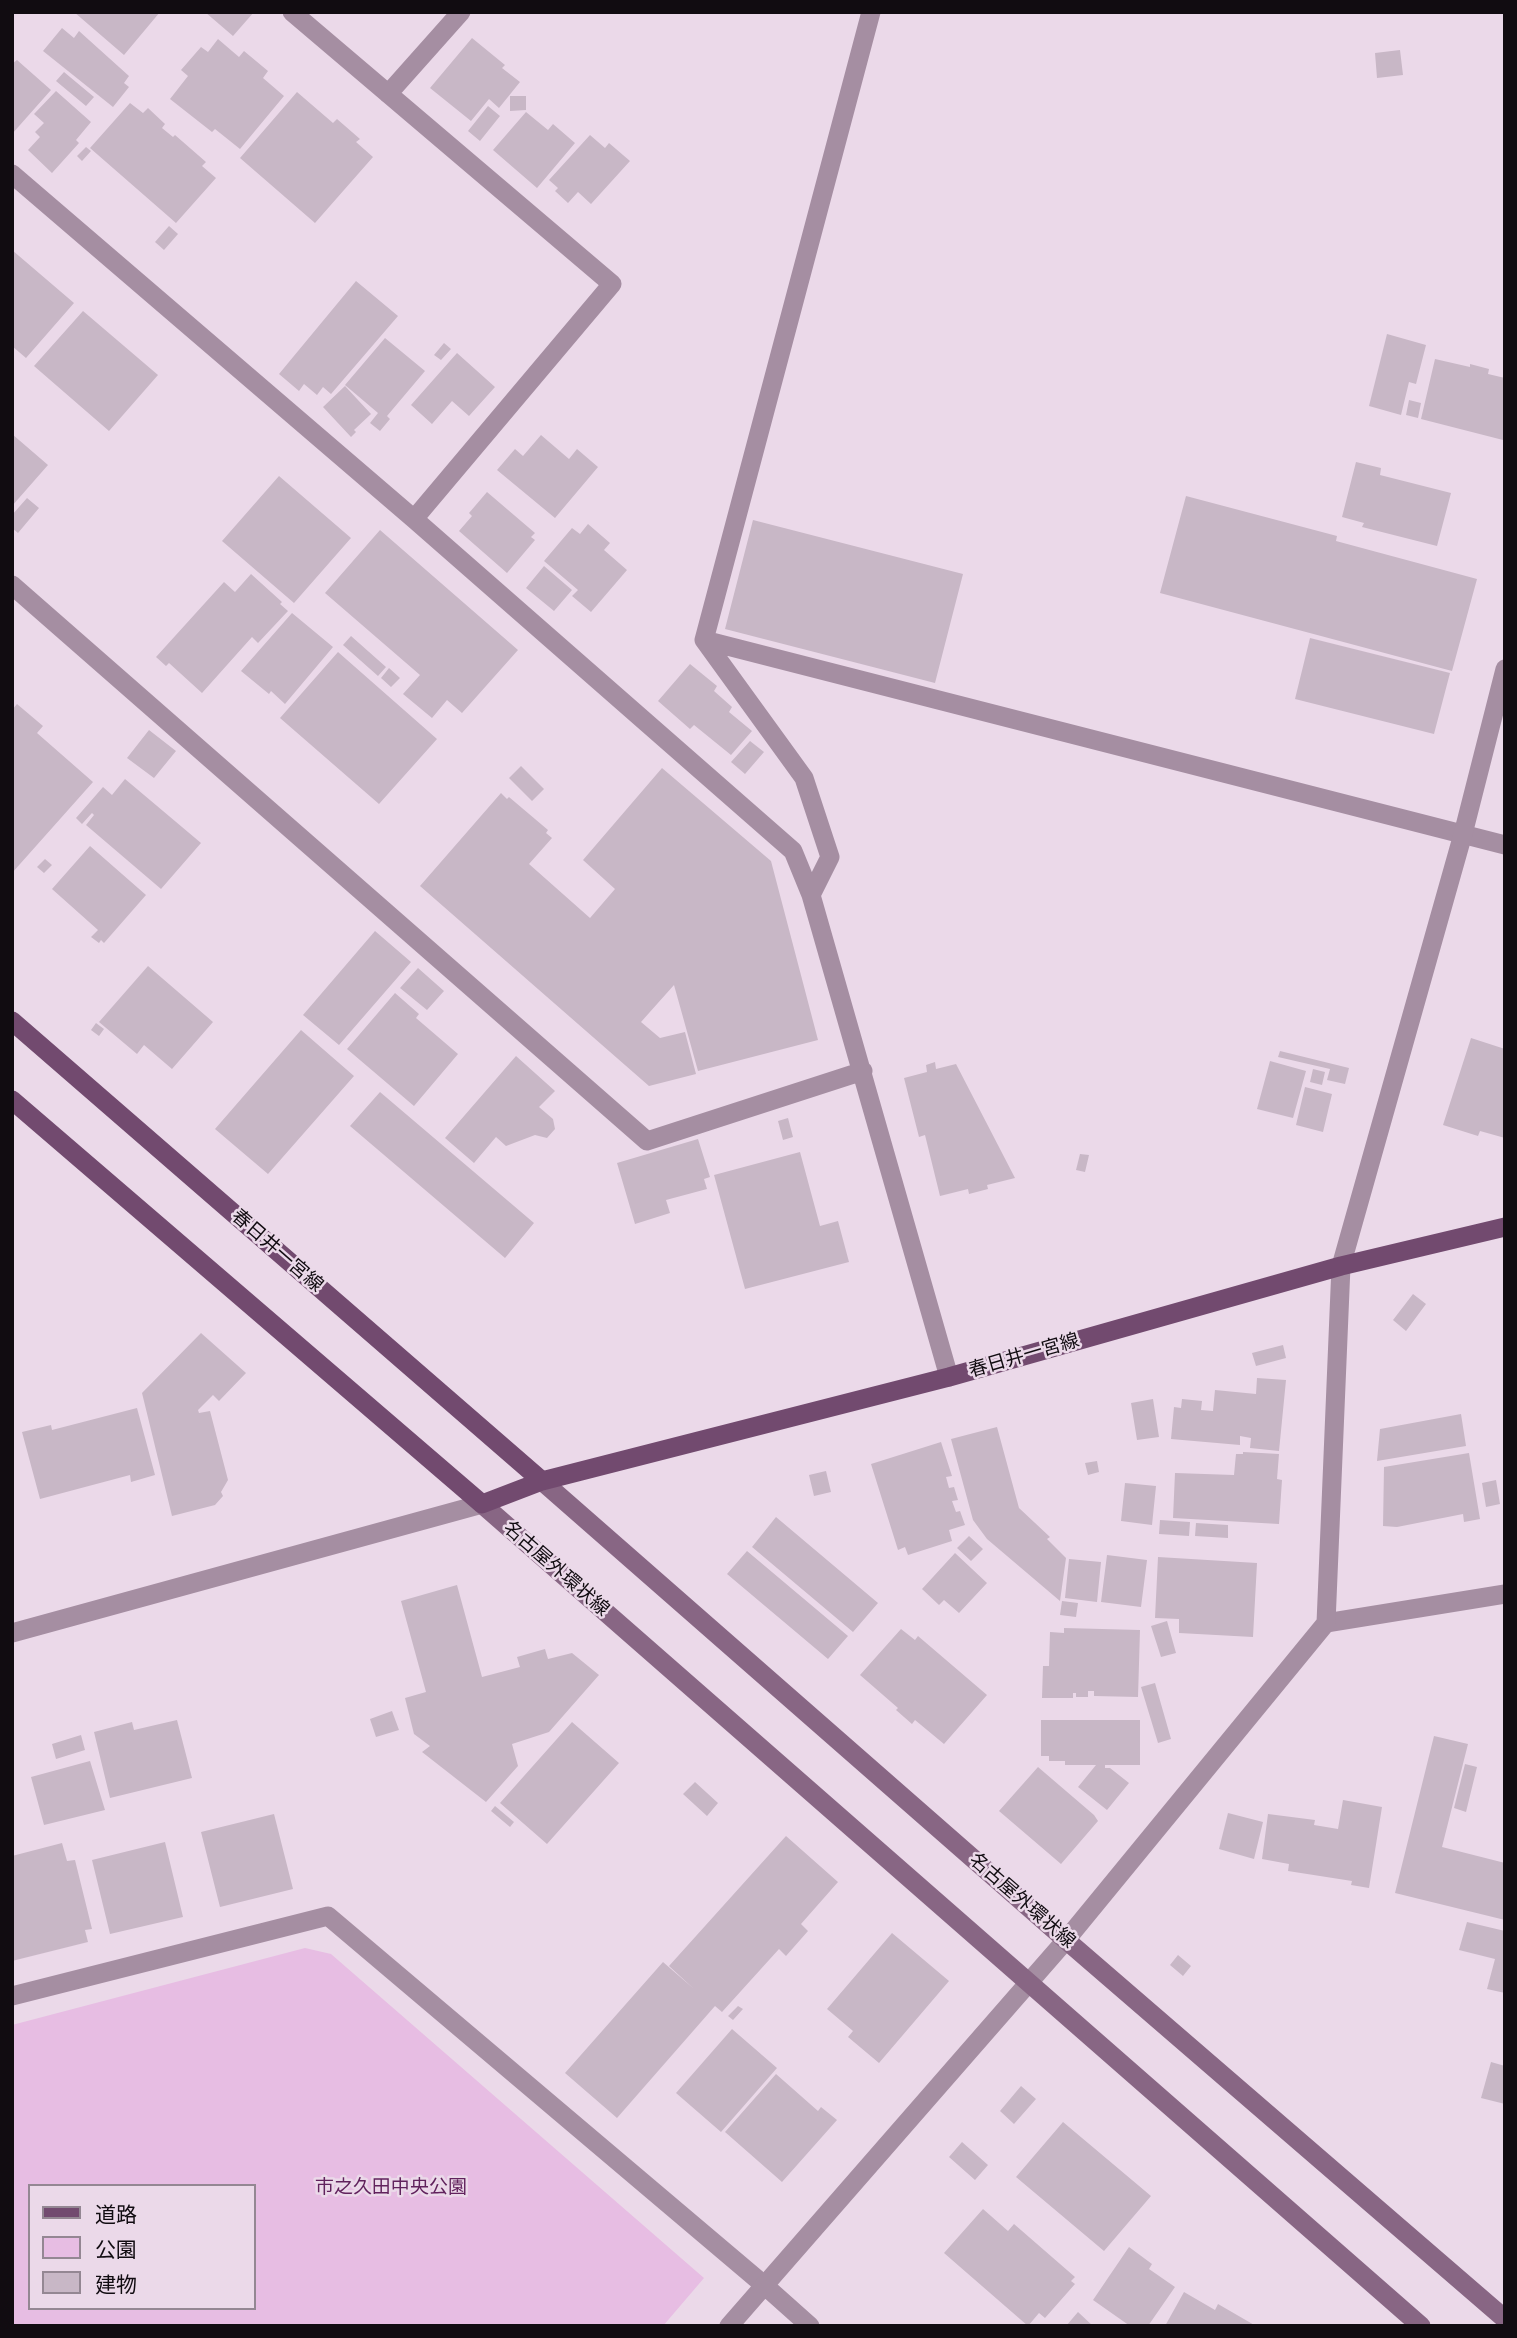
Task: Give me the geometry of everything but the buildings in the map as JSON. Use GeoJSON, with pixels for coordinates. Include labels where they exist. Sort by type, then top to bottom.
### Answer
{"type":"FeatureCollection","features":[{"type":"Feature","properties":{"kind":"main road","name":"春日井一宮線"},"geometry":{"type":"LineString","coordinates":[[12,1021],[542,1481]]}},
{"type":"Feature","properties":{"kind":"main road"},"geometry":{"type":"LineString","coordinates":[[12,1100],[482,1504]]}},
{"type":"Feature","properties":{"kind":"main road","name":"春日井一宮線"},"geometry":{"type":"LineString","coordinates":[[482,1504],[542,1481],[949,1377],[1341,1266],[1505,1227]]}},
{"type":"Feature","properties":{"kind":"main road","name":"名古屋外環状線"},"geometry":{"type":"LineString","coordinates":[[542,1481],[1066,1940],[1505,2319]]}},
{"type":"Feature","properties":{"kind":"main road","name":"名古屋外環状線"},"geometry":{"type":"LineString","coordinates":[[482,1504],[1421,2326]]}},
{"type":"Feature","properties":{"kind":"street"},"geometry":{"type":"LineString","coordinates":[[292,12],[612,284],[414,519]]}},
{"type":"Feature","properties":{"kind":"street"},"geometry":{"type":"LineString","coordinates":[[388,94],[460,12]]}},
{"type":"Feature","properties":{"kind":"street"},"geometry":{"type":"LineString","coordinates":[[704,640],[872,12]]}},
{"type":"Feature","properties":{"kind":"street"},"geometry":{"type":"LineString","coordinates":[[12,174],[414,519],[793,851],[811,895],[949,1377]]}},
{"type":"Feature","properties":{"kind":"street"},"geometry":{"type":"LineString","coordinates":[[12,585],[647,1141],[863,1071]]}},
{"type":"Feature","properties":{"kind":"street"},"geometry":{"type":"LineString","coordinates":[[704,640],[1505,845]]}},
{"type":"Feature","properties":{"kind":"street"},"geometry":{"type":"LineString","coordinates":[[704,640],[804,778],[830,858],[811,895]]}},
{"type":"Feature","properties":{"kind":"street"},"geometry":{"type":"LineString","coordinates":[[729,2326],[1066,1940],[1326,1623],[1341,1266],[1463,834],[1505,669]]}},
{"type":"Feature","properties":{"kind":"street"},"geometry":{"type":"LineString","coordinates":[[12,1633],[482,1504]]}},
{"type":"Feature","properties":{"kind":"street"},"geometry":{"type":"LineString","coordinates":[[1326,1623],[1505,1594]]}},
{"type":"Feature","properties":{"kind":"street"},"geometry":{"type":"LineString","coordinates":[[12,1996],[328,1916],[810,2326]]}},
{"type":"Feature","properties":{"kind":"green space","name":"市之久田中央公園"},"geometry":{"type":"Polygon","coordinates":[[[305,1948],[331,1954],[704,2278],[663,2326],[12,2326],[12,2025],[305,1948]]]}}]}
